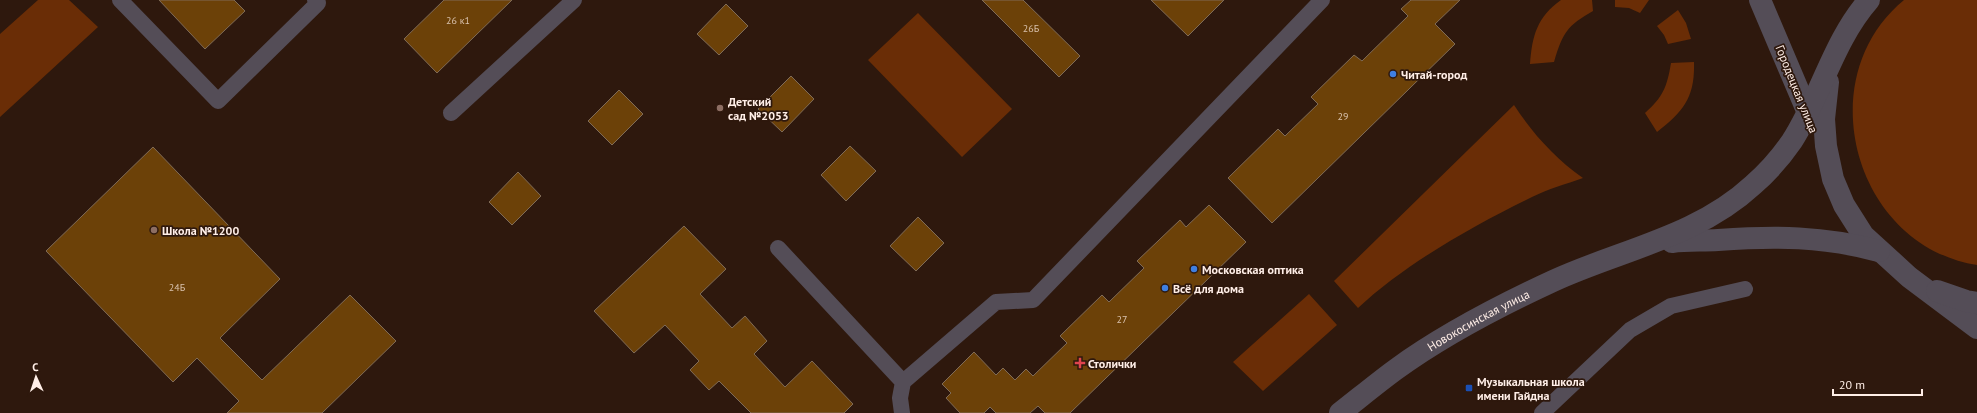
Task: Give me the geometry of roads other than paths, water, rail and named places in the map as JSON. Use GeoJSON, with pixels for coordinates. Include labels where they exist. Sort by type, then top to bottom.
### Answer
{"type":"FeatureCollection","features":[{"type":"Feature","properties":{"kind":"street","name":"Городецкая улица"},"geometry":{"type":"LineString","coordinates":[[1760,0],[1807,111],[1833,179]]}},
{"type":"Feature","properties":{"kind":"street"},"geometry":{"type":"LineString","coordinates":[[1629,251],[1704,221],[1753,186],[1775,164],[1793,140],[1844,36],[1860,10],[1869,0]]}},
{"type":"Feature","properties":{"kind":"street"},"geometry":{"type":"LineString","coordinates":[[1844,36],[1832,65],[1826,92],[1824,119],[1826,146],[1833,179],[1844,205],[1863,235],[1909,277],[1977,328]]}},
{"type":"Feature","properties":{"kind":"street"},"geometry":{"type":"LineString","coordinates":[[1629,251],[1691,240],[1755,237],[1835,240],[1883,252]]}},
{"type":"Feature","properties":{"kind":"street","name":"Новокосинская улица"},"geometry":{"type":"LineString","coordinates":[[1340,413],[1396,370],[1497,309],[1597,262],[1629,251]]}},
{"type":"Feature","properties":{"kind":"street"},"geometry":{"type":"LineString","coordinates":[[1909,277],[1934,290],[1966,301],[1977,303]]}},
{"type":"Feature","properties":{"kind":"lane"},"geometry":{"type":"LineString","coordinates":[[120,0],[218,101],[318,1]]}},
{"type":"Feature","properties":{"kind":"lane"},"geometry":{"type":"LineString","coordinates":[[452,112],[574,0]]}},
{"type":"Feature","properties":{"kind":"lane"},"geometry":{"type":"LineString","coordinates":[[902,413],[900,398],[903,382],[996,302],[1033,300],[1322,0]]}},
{"type":"Feature","properties":{"kind":"lane"},"geometry":{"type":"LineString","coordinates":[[778,248],[903,382]]}},
{"type":"Feature","properties":{"kind":"lane"},"geometry":{"type":"LineString","coordinates":[[1542,413],[1630,330],[1671,306],[1745,289]]}},
{"type":"Feature","properties":{"kind":"place","name":"Читай-город"},"geometry":{"type":"Point","coordinates":[1393,74]}},
{"type":"Feature","properties":{"kind":"place","name":"Детский сад №2053"},"geometry":{"type":"Point","coordinates":[720,108]}},
{"type":"Feature","properties":{"kind":"place","name":"Школа №1200"},"geometry":{"type":"Point","coordinates":[154,230]}},
{"type":"Feature","properties":{"kind":"place","name":"Московская оптика"},"geometry":{"type":"Point","coordinates":[1194,269]}},
{"type":"Feature","properties":{"kind":"place","name":"Всё для дома"},"geometry":{"type":"Point","coordinates":[1165,288]}},
{"type":"Feature","properties":{"kind":"place","name":"Столички"},"geometry":{"type":"Point","coordinates":[1080,363]}},
{"type":"Feature","properties":{"kind":"place","name":"Музыкальная школа имени Гайдна"},"geometry":{"type":"Point","coordinates":[1469,388]}}]}
